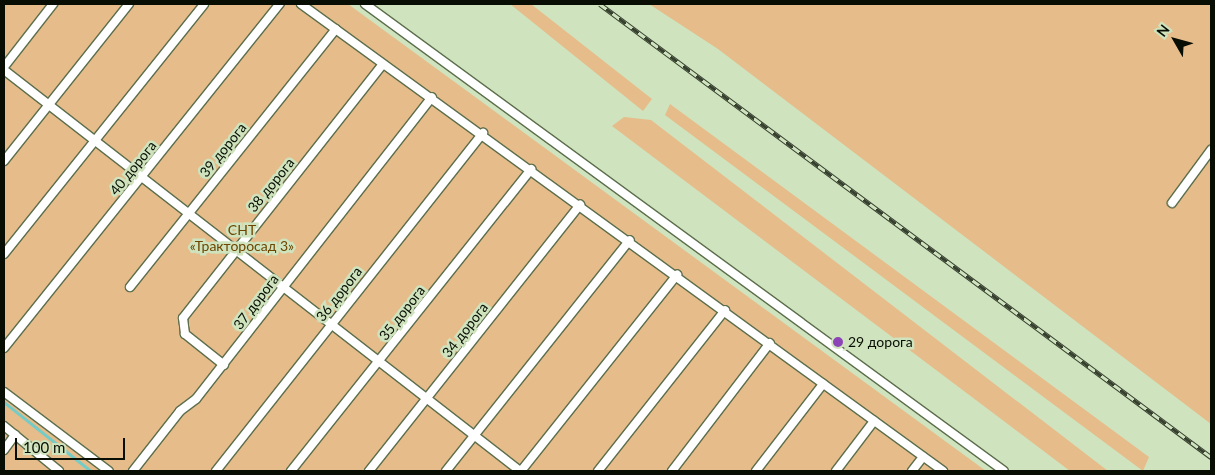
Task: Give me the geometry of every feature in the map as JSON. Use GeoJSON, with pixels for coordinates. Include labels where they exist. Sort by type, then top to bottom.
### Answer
{"type":"FeatureCollection","features":[{"type":"Feature","properties":{"kind":"street"},"geometry":{"type":"LineString","coordinates":[[53,4],[4,68],[235,250],[380,360],[521,471],[677,275]]}},
{"type":"Feature","properties":{"kind":"street"},"geometry":{"type":"LineString","coordinates":[[4,161],[129,4]]}},
{"type":"Feature","properties":{"kind":"street"},"geometry":{"type":"LineString","coordinates":[[4,254],[204,4]]}},
{"type":"Feature","properties":{"kind":"street","name":"40 дорога"},"geometry":{"type":"LineString","coordinates":[[4,348],[280,4]]}},
{"type":"Feature","properties":{"kind":"street"},"geometry":{"type":"LineString","coordinates":[[301,4],[383,64],[483,133],[943,471]]}},
{"type":"Feature","properties":{"kind":"street"},"geometry":{"type":"LineString","coordinates":[[365,4],[1004,471]]}},
{"type":"Feature","properties":{"kind":"street","name":"39 дорога"},"geometry":{"type":"LineString","coordinates":[[130,287],[336,29]]}},
{"type":"Feature","properties":{"kind":"street","name":"38 дорога"},"geometry":{"type":"LineString","coordinates":[[224,365],[185,334],[183,318],[383,64]]}},
{"type":"Feature","properties":{"kind":"street","name":"37 дорога"},"geometry":{"type":"LineString","coordinates":[[133,471],[224,365],[432,97]]}},
{"type":"Feature","properties":{"kind":"street","name":"36 дорога"},"geometry":{"type":"LineString","coordinates":[[216,471],[483,133]]}},
{"type":"Feature","properties":{"kind":"street"},"geometry":{"type":"LineString","coordinates":[[1172,203],[1211,150]]}},
{"type":"Feature","properties":{"kind":"street","name":"35 дорога"},"geometry":{"type":"LineString","coordinates":[[291,471],[531,169]]}},
{"type":"Feature","properties":{"kind":"street","name":"34 дорога"},"geometry":{"type":"LineString","coordinates":[[369,471],[580,205]]}},
{"type":"Feature","properties":{"kind":"street"},"geometry":{"type":"LineString","coordinates":[[446,471],[630,240]]}},
{"type":"Feature","properties":{"kind":"street"},"geometry":{"type":"LineString","coordinates":[[598,471],[725,310]]}},
{"type":"Feature","properties":{"kind":"street"},"geometry":{"type":"LineString","coordinates":[[672,471],[770,343]]}},
{"type":"Feature","properties":{"kind":"street"},"geometry":{"type":"LineString","coordinates":[[756,471],[823,384]]}},
{"type":"Feature","properties":{"kind":"street"},"geometry":{"type":"LineString","coordinates":[[4,392],[109,471]]}},
{"type":"Feature","properties":{"kind":"street"},"geometry":{"type":"LineString","coordinates":[[836,471],[874,421]]}},
{"type":"Feature","properties":{"kind":"street"},"geometry":{"type":"LineString","coordinates":[[4,426],[59,471]]}},
{"type":"Feature","properties":{"kind":"street"},"geometry":{"type":"LineString","coordinates":[[4,450],[16,435]]}},
{"type":"Feature","properties":{"kind":"street"},"geometry":{"type":"LineString","coordinates":[[912,471],[924,457]]}},
{"type":"Feature","properties":{"kind":"green space","name":"СНТ «Тракторосад 3»"},"geometry":{"type":"Polygon","coordinates":[[[4,4],[348,4],[986,471],[4,471],[4,4]]]}},
{"type":"Feature","properties":{"kind":"green space"},"geometry":{"type":"Polygon","coordinates":[[[510,4],[531,4],[652,99],[643,111],[510,4]]]}},
{"type":"Feature","properties":{"kind":"green space"},"geometry":{"type":"Polygon","coordinates":[[[649,4],[1211,4],[1211,424],[718,49],[649,4]]]}},
{"type":"Feature","properties":{"kind":"green space"},"geometry":{"type":"Polygon","coordinates":[[[670,104],[1149,457],[1143,471],[665,115],[670,104]]]}},
{"type":"Feature","properties":{"kind":"green space"},"geometry":{"type":"Polygon","coordinates":[[[624,117],[651,120],[1108,471],[1070,471],[612,126],[624,117]]]}},
{"type":"Feature","properties":{"kind":"waterway"},"geometry":{"type":"LineString","coordinates":[[4,402],[91,471]]}},
{"type":"Feature","properties":{"kind":"railway"},"geometry":{"type":"LineString","coordinates":[[600,4],[1211,457]]}},
{"type":"Feature","properties":{"kind":"place","name":"29 дорога"},"geometry":{"type":"Point","coordinates":[838,342]}}]}
